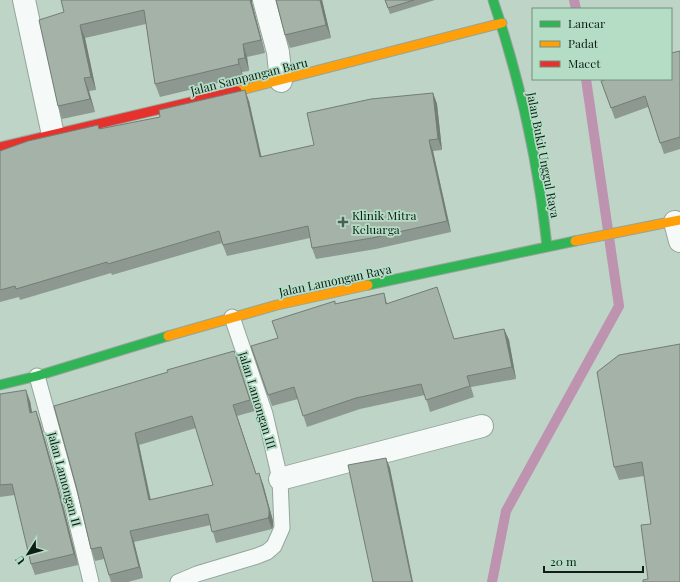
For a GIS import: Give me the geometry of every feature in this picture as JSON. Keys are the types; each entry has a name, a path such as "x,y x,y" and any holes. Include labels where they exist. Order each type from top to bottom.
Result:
{"street":[{"path":"24,0 53,135"},
{"path":"264,0 278,52 281,81"},
{"name":"Jalan Bukit Unggul Raya","path":"494,0 514,65 533,148 544,216 547,246"},
{"name":"Jalan Sampangan Baru","path":"0,147 281,81 502,23"},
{"name":"Jalan Lamongan Raya","path":"0,385 38,376 232,317 277,305 563,242 675,227"},
{"path":"280,479 482,426"}],"lane":[{"name":"Jalan Lamongan III","path":"178,582 267,552 274,546 282,528 280,479 265,414 232,317"},
{"name":"Jalan Lamongan II","path":"38,376 71,499 91,582"}],"building":[{"path":"61,0 250,0 261,40 243,44 245,58 238,59 239,64 155,84 144,10 80,25 91,77 84,78 90,99 58,106 39,20 64,12"},
{"path":"276,0 320,0 326,25 285,35"},
{"path":"385,0 414,0 388,8"},
{"path":"680,51 680,137 660,143 645,96 611,108 601,81 672,80 672,53"},
{"path":"245,90 260,157 314,145 307,113 371,99 433,93 438,139 429,140 447,221 372,238 312,248 308,226 223,245 219,231 108,264 107,262 16,289 15,286 0,290 0,151 28,141 98,125 99,129 160,117 159,110"},
{"path":"437,287 454,339 504,329 512,367 467,376 470,386 426,400 421,384 356,398 303,416 294,387 268,395 251,346 278,338 272,321 335,301 335,304 384,293 386,304"},
{"path":"680,344 680,582 643,582 643,580 648,579 641,525 651,524 642,462 614,467 597,372 619,355"},
{"path":"234,351 250,400 233,405 256,474 259,473 269,509 269,515 268,518 212,532 208,514 130,531 139,567 109,575 101,547 91,549 76,486 54,406 168,372 167,370","holes":["192,416 213,485 149,500 135,433"]},
{"path":"26,390 30,413 36,411 74,554 31,564 12,484 0,485 0,394"},
{"path":"386,458 412,582 373,582 348,465"}],"waterway":[{"path":"574,0 576,8"},
{"path":"492,582 506,511 619,306 586,80"}],"traffic: fast":[{"path":"493,0 512,60 527,121 539,183 547,246"},
{"path":"368,285 575,241"},
{"path":"0,385 37,376 168,336"}],"traffic: slow":[{"path":"237,91 502,23"},
{"path":"575,241 680,220"},
{"path":"168,336 277,305 368,285"}],"traffic: jam":[{"path":"0,147 237,91"}],"place":[{"name":"Klinik Mitra Keluarga","path":"343,222"}]}
